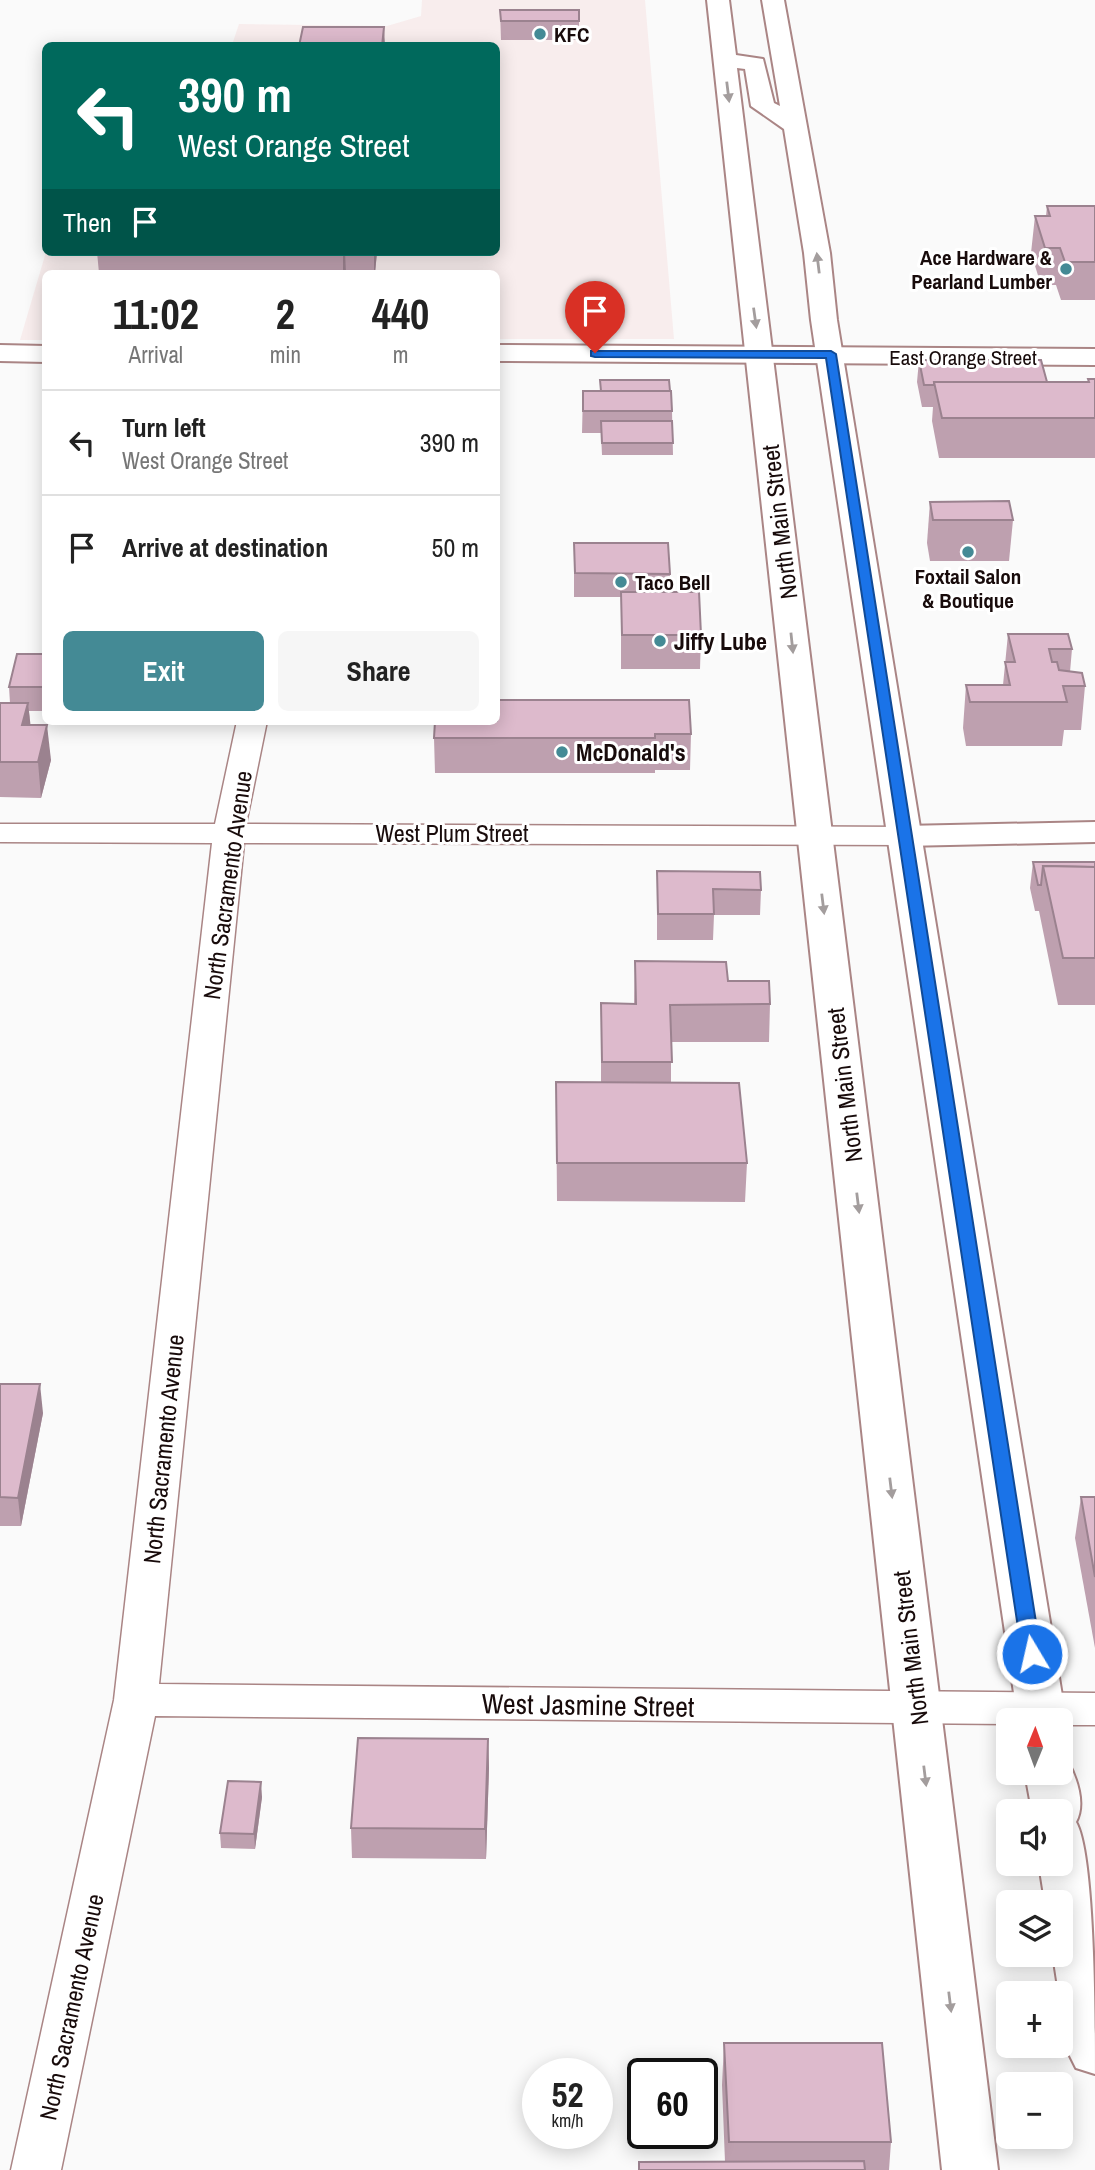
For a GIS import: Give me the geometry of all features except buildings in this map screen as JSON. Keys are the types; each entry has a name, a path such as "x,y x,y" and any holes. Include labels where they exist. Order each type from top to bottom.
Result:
{"main road":[{"path":"773,0 817,253 904,836 1040,1708"},
{"path":"718,2 744,12"},
{"name":"North Main Street","path":"718,2 970,2170"},
{"path":"750,42 783,59"},
{"path":"725,60 755,64 763,106 794,125"},
{"path":"0,353 42,354"},
{"name":"East Orange Street","path":"500,353 1095,358"},
{"path":"904,836 1095,832"},
{"path":"1066,1876 1095,2052"}],"street":[{"name":"North Sacramento Avenue","path":"36,2170 136,1700 229,832 251,725"},
{"name":"West Plum Street","path":"0,833 904,836"},
{"name":"West Jasmine Street","path":"136,1700 917,1708 996,1712"},
{"name":"West Jasmine Street","path":"1073,1711 1095,1709"}],"shaded area":[{"path":"422,0 645,0 674,339 500,339 500,270 42,270 42,340 20,340 45,256 500,256 500,42 233,42 239,24 387,26 421,16"}],"place":[{"name":"KFC","path":"540,34"},
{"name":"Ace Hardware & Pearland Lumber","path":"1066,269"},
{"name":"Foxtail Salon & Boutique","path":"968,552"},
{"name":"Taco Bell","path":"621,582"},
{"name":"Jiffy Lube","path":"660,641"},
{"name":"McDonald's","path":"562,752"}],"route":[{"path":"595,353 831,354 882,698 1032,1654"}]}
